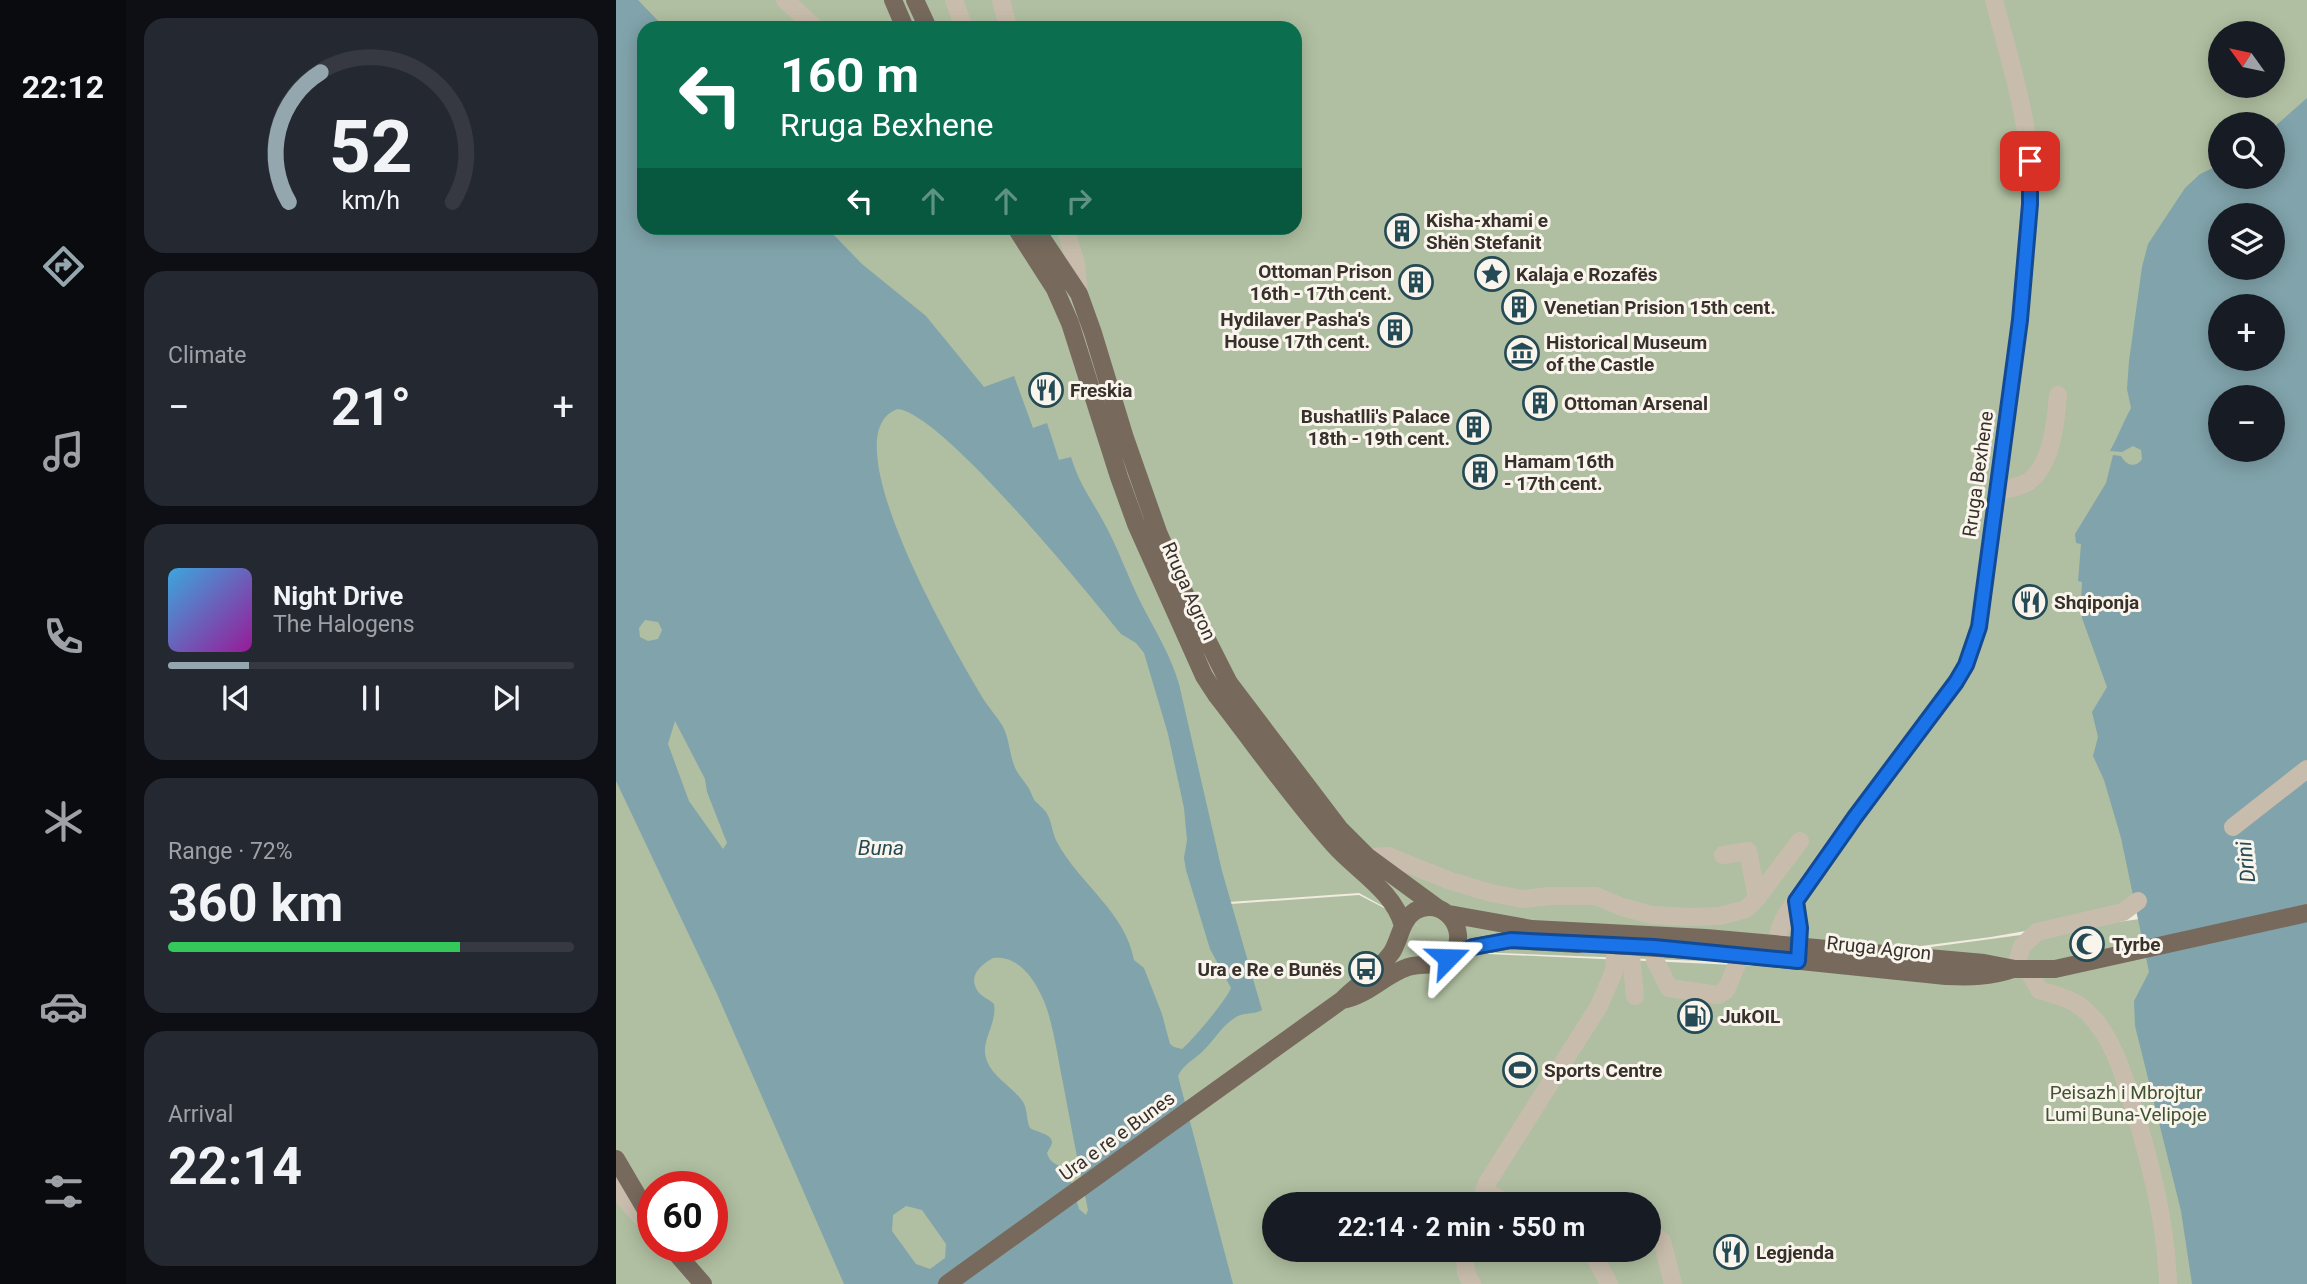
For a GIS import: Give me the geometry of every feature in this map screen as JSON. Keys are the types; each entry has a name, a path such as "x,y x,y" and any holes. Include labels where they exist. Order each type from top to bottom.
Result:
{"main road":[{"path":"892,0 902,21"},
{"path":"915,0 925,21"},
{"name":"Rruga Agron","path":"1020,235 1055,289 1070,323 1136,524 1204,676 1315,823 1392,902 1401,918 1402,929"},
{"name":"Rruga Agron","path":"1040,235 1079,294 1158,532 1219,665 1234,690 1339,828 1368,857 1444,911 1532,929 1696,937 1775,951 1984,963 2021,970 2070,967 2307,913"},
{"path":"1427,907 1444,911 1456,923 1459,939 1448,958 1436,964 1422,964 1389,975 1353,999 1342,1000 1380,967 1415,911 1427,907"},
{"path":"1402,929 1402,945 1405,951 1422,964"},
{"name":"Rruga Agron","path":"1448,958 1473,947 1511,940 1654,947 1741,955 1775,951"},
{"name":"Ura e re e Bunes","path":"947,1284 1342,1000"},
{"path":"616,1159 637,1196"},
{"path":"677,1262 688,1284"},
{"path":"683,1262 703,1284"}],"street":[{"path":"785,0 808,21"},
{"path":"954,0 962,21"},
{"path":"1001,0 1006,21"},
{"name":"Rruga Bexhene","path":"1775,951 1782,922 1796,901 1866,802 1945,699 1966,665 1979,627 2020,320 2031,182 2026,129 1994,0"},
{"path":"1067,235 1076,263 1079,294"},
{"path":"1997,492 2028,482 2047,457 2056,419 2058,395"},
{"path":"2233,827 2307,769"},
{"path":"1368,857 1388,856 1448,880 1523,899 1597,896 1651,915 1720,916 1746,909 1800,841"},
{"path":"1723,855 1748,851 1757,898"},
{"path":"1796,901 1799,916 1798,953"},
{"path":"2138,901 2123,912 2037,932 2022,946 2021,970 2039,990 2066,998 2085,1010 2100,1028 2115,1054 2152,1168 2164,1231 2168,1284"},
{"path":"1623,946 1635,996"},
{"path":"1483,1192 1599,1006 1623,946"},
{"path":"1654,947 1657,966 1669,988 1718,995 1727,987 1733,968 1741,955"},
{"path":"616,1189 637,1212"},
{"path":"1661,1240 1673,1284"},
{"path":"1465,1262 1466,1272 1472,1284"},
{"path":"1597,1262 1609,1284"}],"green space":[{"name":"Peisazh i Mbrojtur Lumi Buna-Velipoje","path":"616,0 2307,0 2307,198 2285,250 2285,203 2208,203 2208,280 2272,280 2266,294 2208,294 2208,371 2221,371 2221,385 2208,385 2208,462 2212,462 2147,910 1991,937 1781,964 1472,952 1447,942 1467,953 1781,967 2155,917 2219,462 2285,462 2285,385 2273,385 2273,371 2285,371 2285,294 2277,294 2283,280 2285,280 2307,214 2307,1284 616,1284","holes":["1359,893 1419,926 1359,895 1229,902"]}],"water":[{"name":"Buna","path":"616,0 638,0 658,21 637,21 637,235 834,235 862,264 926,316 984,387 1014,376 1033,428 1047,423 1059,460 1071,457 1168,654 1179,684 1222,871 1262,1010 1239,1015 1231,1020 1178,1076 1233,1284 844,1284 717,994 616,781","holes":["898,409 919,419 980,471 1121,634 1136,643 1144,653 1168,734 1184,808 1186,870 1210,949 1231,988 1209,1019 1182,1049 1170,1044 1162,1014 1144,968 1134,960 1121,927 1066,857 1057,842 1048,816 1035,801 1015,768 1002,725 952,644 906,550 887,502 878,460 880,427","645,620 658,622 662,630 658,639 648,641 640,637 639,628","675,721 705,779 707,792 727,843 723,849 689,801 668,744","993,958 1010,960 1030,976 1050,1018 1088,1210 1086,1215 1079,1209 1068,1171 1053,1163 1047,1153 1052,1140 1030,1128 1023,1102 995,1074 987,1061 985,1047 994,1017 994,1004 978,992 974,980 978,971","906,1206 922,1210 946,1244 945,1258 930,1269 916,1264 892,1231 893,1215"]},
{"name":"Drini","path":"2307,98 2307,1284 2192,1284 2181,1211 2135,1026 2134,1001 2149,972 2121,838 2104,780 2093,756 2098,737 2092,712 2107,687 2082,618 2082,582 2078,581 2081,544 2076,543 2075,534 2106,483 2113,455 2121,456 2131,465 2142,459 2141,450 2133,446 2122,452 2110,451 2131,408 2127,389 2129,361 2142,267 2148,244 2185,188 2208,170 2208,189 2285,189 2285,117"}],"place":[{"name":"Kisha-xhami e Shën Stefanit","path":"1402,231"},
{"name":"Kalaja e Rozafës","path":"1492,274"},
{"name":"Ottoman Prison 16th - 17th cent.","path":"1416,282"},
{"name":"Venetian Prision 15th cent.","path":"1519,307"},
{"name":"Hydilaver Pasha's House 17th cent.","path":"1395,330"},
{"name":"Historical Museum of the Castle","path":"1522,353"},
{"name":"Freskia","path":"1046,390"},
{"name":"Ottoman Arsenal","path":"1540,403"},
{"name":"Bushatlli's Palace 18th - 19th cent.","path":"1474,427"},
{"name":"Hamam 16th - 17th cent.","path":"1480,472"},
{"name":"Shqiponja","path":"2030,602"},
{"name":"Tyrbe","path":"2087,944"},
{"name":"Ura e Re e Bunës","path":"1366,969"},
{"name":"JukOIL","path":"1695,1016"},
{"name":"Sports Centre","path":"1520,1070"},
{"name":"Legjenda","path":"1731,1252"}],"route":[{"path":"1448,958 1473,947 1511,940 1654,947 1798,961 1800,928 1796,901 1956,682 1966,665 1979,627 2020,320 2030,204 2030,161"}]}
